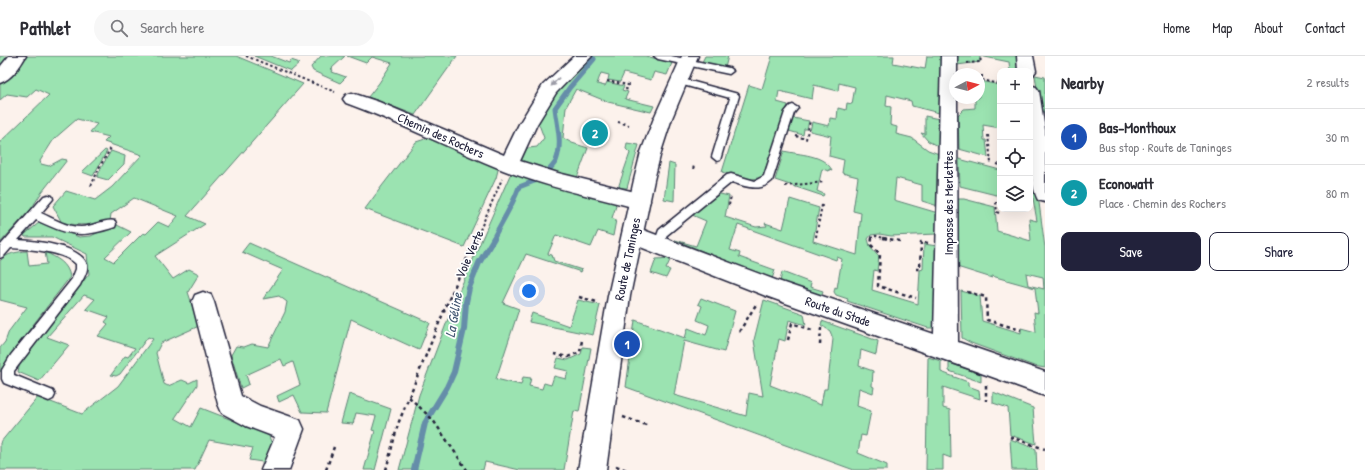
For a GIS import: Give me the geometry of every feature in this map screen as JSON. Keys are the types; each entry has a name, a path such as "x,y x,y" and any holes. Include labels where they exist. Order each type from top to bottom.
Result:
{"street":[{"path":"0,78 18,56"},
{"path":"509,164 528,124 549,89 584,56"},
{"path":"1025,56 1027,68"},
{"name":"Impasse des Merlettes","path":"946,350 956,60"},
{"name":"Route de Taninges","path":"592,470 612,332 651,152 686,66"},
{"name":"Chemin des Rochers","path":"352,99 392,113 509,164 538,175 640,201"},
{"path":"1032,104 1045,194"},
{"name":"Route du Stade","path":"633,235 774,289 1045,384"},
{"path":"203,302 231,404 255,417 291,428 275,470"}],"lane":[{"path":"658,56 686,66 735,96 718,158"},
{"path":"686,66 729,71"},
{"path":"659,244 663,233 731,178 756,185 764,183 768,178 790,112 793,108"},
{"path":"0,253 48,199"},
{"path":"35,215 77,231 94,230 110,224"},
{"path":"9,244 40,245 53,248 77,258 82,269 76,282 14,359 8,370 8,379 49,395"}],"path":[{"path":"246,56 352,99"},
{"path":"956,60 981,62 980,57"},
{"path":"607,81 628,85 626,89 629,90"},
{"path":"985,81 997,83"},
{"path":"784,133 806,139 810,121"},
{"path":"618,122 629,125"},
{"path":"988,135 990,163"},
{"path":"91,186 100,166 111,148"},
{"name":"Voie Verte","path":"386,470 398,424 446,306 509,164"},
{"path":"785,186 824,182"},
{"path":"996,202 997,212 999,213"},
{"path":"816,238 822,206"},
{"path":"900,241 876,236 872,237 871,245 880,254 878,286 916,298"},
{"path":"948,286 992,299"},
{"path":"579,297 600,303"},
{"path":"986,298 987,320 1021,330"},
{"path":"739,332 756,308 757,302"},
{"path":"788,340 792,323 812,330"},
{"path":"817,325 822,328 820,345"},
{"path":"554,354 568,357 580,352 582,340"},
{"path":"409,397 433,420 467,470"},
{"path":"615,415 649,426"},
{"path":"1010,437 1045,449"},
{"path":"326,470 334,447"}],"green space":[{"path":"0,56 236,56 303,84 187,216 205,224 155,256 173,279 189,269 199,274 188,292 199,326 161,343 156,353 164,384 168,386 182,380 189,383 197,379 197,385 175,418 191,427 201,408 268,434 274,449 269,463 249,460 253,448 209,440 195,470 0,470 0,443 38,397 82,414 118,386 153,339 148,337 120,374 116,376 111,375 125,356 128,357 135,348 98,336 108,324 105,322 109,317 86,309 95,299 84,295 47,337 69,345 39,381 18,372 20,362 89,274 87,254 52,237 25,237 24,235 40,222 79,237 91,236 115,224 131,232 105,257 114,262 143,233 146,234 158,222 169,227 178,216 134,198 111,214 110,221 86,225 62,223 53,206 66,191 95,200 112,187 142,155 104,142 109,137 90,132 97,124 77,119 54,139 40,161 41,164 49,166 62,159 67,160 42,192 31,209 0,243 0,142 49,95 36,89 27,97 7,94 0,100"},
{"path":"254,56 271,56 289,63 291,60 300,63 291,71"},
{"path":"321,56 345,56 331,69 333,70 332,72 346,77 340,83 313,71 311,67"},
{"path":"347,56 457,56 415,115 368,97 392,63 372,57 366,63"},
{"path":"591,56 646,56 672,63 667,75 654,72 651,80 624,73 620,82 608,80 609,75 601,73 597,84 605,86 607,82 624,86 622,90 628,92 625,99 654,106 651,112 608,102 576,89 566,107 563,138 572,143 588,148 577,178 595,182 593,186 519,162 521,149 537,147 544,138 540,127 535,120 548,97"},
{"path":"705,56 728,56 725,68 702,62"},
{"path":"772,56 894,56 893,63 925,69 927,56 941,56 939,113 912,106 911,101 887,95 886,106 891,107 890,125 897,127 896,134 912,138 928,150 939,154 938,206 922,201 922,185 896,178 894,200 938,213 937,234 891,236 879,234 871,235 868,239 870,246 879,256 877,271 874,270 872,290 918,304 920,270 923,269 924,244 937,246 936,323 934,328 928,328 847,301 848,299 836,295 834,292 835,287 837,288 842,259 837,257 836,260 738,225 730,250 740,253 739,257 775,270 772,279 675,240 696,246 706,221 692,215 697,209 720,194 729,196 725,217 756,227 767,226 765,223 783,229 790,199 819,208 813,241 857,255 861,213 853,211 858,177 842,173 844,160 829,156 831,136 810,131 812,122 829,126 830,118 837,119 838,108 846,110 847,103 852,104 855,87 839,83 838,91 814,85 812,99 779,91 777,102 788,105 763,176 748,179 722,172 749,85 762,89"},
{"path":"957,56 980,56 980,62 957,65"},
{"path":"980,56 1020,56 1022,68 1010,68 1009,62"},
{"path":"1035,75 1045,77 1045,113 1040,110"},
{"path":"985,82 997,84 997,127 983,125 984,140 986,140 988,157 959,149 958,115 964,109 975,108 975,104 985,104"},
{"path":"925,116 939,119 939,147 928,141 921,133 925,134"},
{"path":"793,118 809,121 807,129 804,129 803,135 789,131"},
{"path":"431,137 499,166 496,178 464,247 365,209 416,142"},
{"path":"627,143 639,145 627,188 620,188 619,185 630,153 626,149"},
{"path":"105,150 107,151 93,176 82,172"},
{"path":"111,151 125,156 124,164 108,180 97,177 102,166"},
{"path":"784,151 811,156 828,165 832,170 829,169 829,171 822,169 817,191 824,194 823,196 775,180"},
{"path":"1033,158 1045,248 1045,368 1034,366 971,343 962,338 961,291 980,296 982,321 1021,333 1021,328 1036,332 1034,312 1038,313 1035,288 992,276 992,278 957,267 958,199 964,199 995,207 997,231 1031,241 1029,219 1037,221 1033,198","holes":["1026,273 1043,277 1044,289 1028,285"]},
{"path":"959,159 997,169 997,195 960,186"},
{"path":"669,163 675,165 674,201 664,199"},
{"path":"513,172 572,189 571,192 578,194 579,192 611,201 615,203 616,206 612,218 616,220 613,236 598,231 591,247 556,235 548,254 552,255 554,261 582,270 581,272 526,254 503,303 519,309 496,379 521,385 523,377 531,378 529,386 542,389 544,383 551,385 554,376 566,379 568,371 555,368 558,358 568,360 581,354 583,347 591,348 579,412 574,411 564,470 520,470 485,462 483,470 399,470 419,395 456,298 510,175"},
{"path":"249,243 430,323 419,350 351,319 326,413 302,412 294,395 279,402 277,396 300,385 293,362 284,366 281,359 246,375 249,384 241,388 231,355 236,346 244,347 252,344 268,347 285,312 287,302 279,296 263,299 283,270 242,252"},
{"path":"27,251 29,266 47,264 45,252 58,259 67,268 70,277 19,343 0,372 0,348 5,342 9,331 27,307 0,300 0,261 16,252"},
{"path":"671,258 666,269 670,270 666,278 651,273 656,259"},
{"path":"782,272 811,283 810,287 823,291 821,296 780,282"},
{"path":"701,298 735,311 724,352 684,341 674,395 746,416 749,393 763,396 754,340 764,300 804,314 806,325 789,320 785,341 779,339 770,385 821,405 824,389 827,389 833,339 830,331 821,325 822,321 878,341 876,355 861,350 859,366 873,371 872,386 874,387 873,393 859,388 857,406 871,411 866,436 861,435 858,453 887,465 887,470 854,470 626,387 635,320 685,338 688,328 706,335 709,325 697,320 702,306 698,304"},
{"path":"578,300 600,305 593,335 529,322 532,313 569,326"},
{"path":"928,357 941,361 941,372 968,382 968,386 979,390 980,399 943,387 943,408 950,410 951,458 943,455 943,470 926,470"},
{"path":"949,363 981,374 981,382 949,371"},
{"path":"993,392 1033,408 1036,444 1010,435 1008,408 993,403"},
{"path":"349,394 391,409 375,470 364,470 375,431 372,430 376,416 356,413 353,424 341,423"},
{"path":"1010,439 1036,449 1037,470 1012,470"}],"waterway":[{"name":"La Géline","path":"546,173 556,161 559,148 559,134 555,108 570,87 594,59"},
{"name":"La Géline","path":"493,239 511,207 519,187 537,180"},
{"name":"La Géline","path":"414,470 425,423 447,387 454,372 464,329 466,302 469,288 479,263 494,238"}],"place":[{"name":"Econowatt","path":"595,133"},
{"name":"Bas-Monthoux","path":"627,344"}]}
